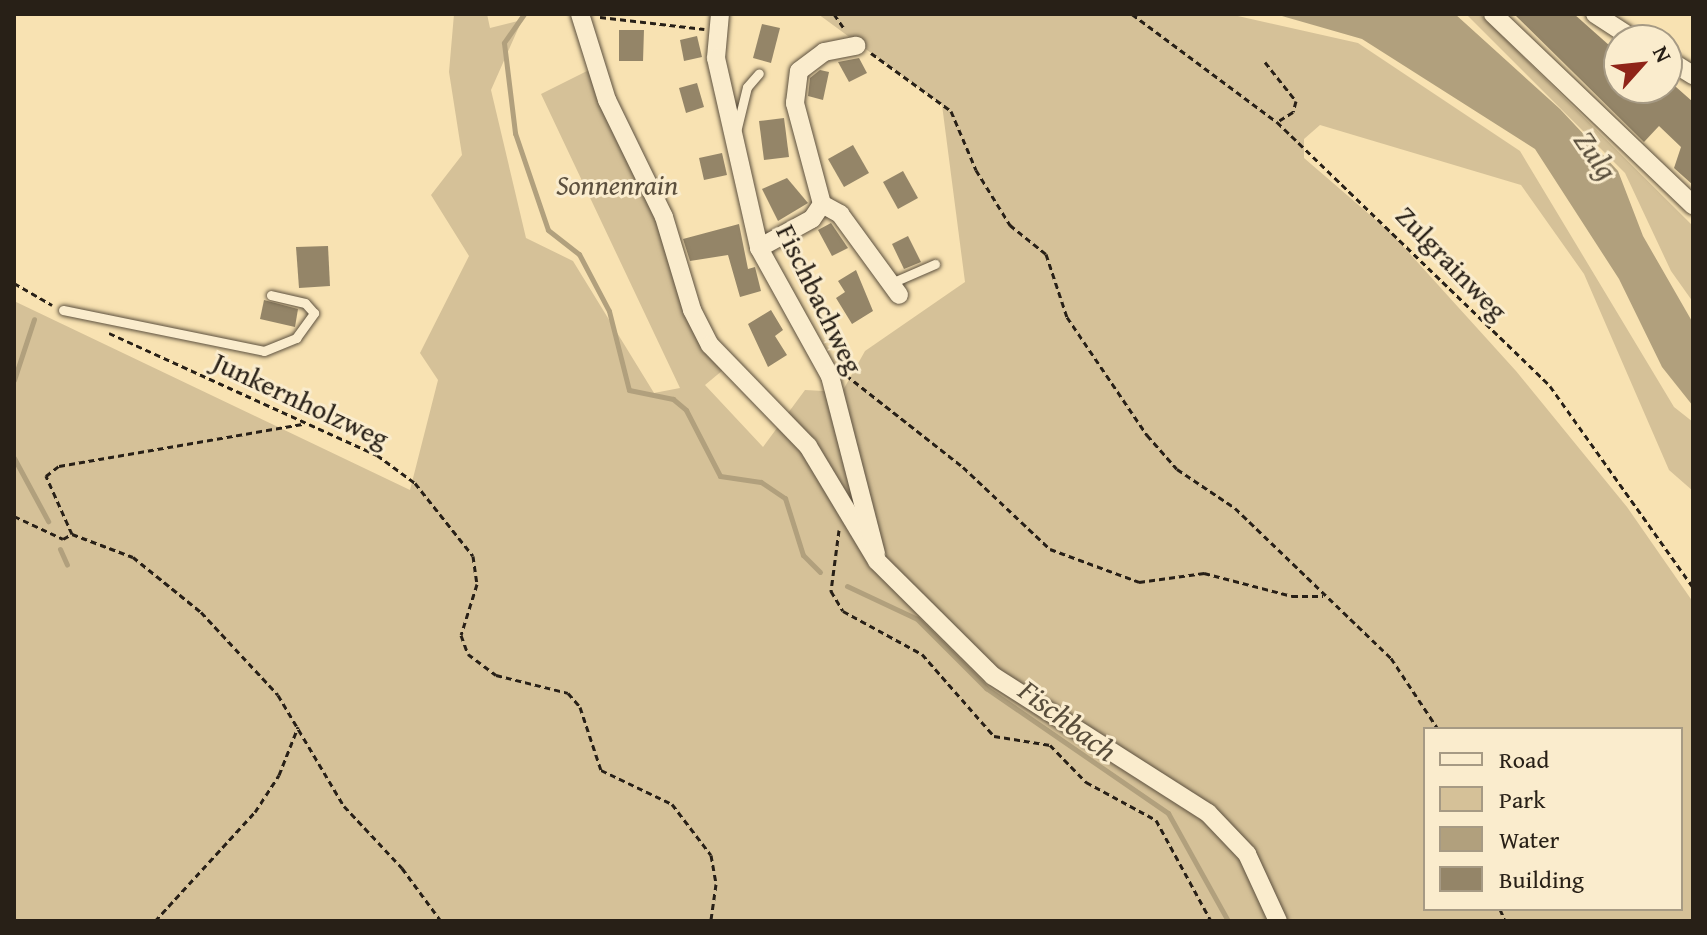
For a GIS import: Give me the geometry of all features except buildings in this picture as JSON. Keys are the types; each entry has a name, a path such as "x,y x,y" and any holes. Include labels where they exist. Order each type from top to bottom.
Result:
{"street":[{"path":"1493,14 1693,205"},
{"path":"585,15 607,100 664,217 697,322 718,354 808,446 877,561 993,676 1208,813 1247,854 1278,921"},
{"name":"Fischbachweg","path":"715,22 716,58 759,248 830,376 877,561"},
{"path":"759,248 812,219 822,204 795,84 808,61 853,41"},
{"path":"822,204 840,214 895,289"}],"lane":[{"path":"733,137 747,87 759,73"},
{"path":"895,289 935,264"},
{"path":"63,310 264,351 296,338 314,313 305,303 271,295"}],"path":[{"path":"834,14 853,41 951,111 976,170 1010,225 1046,254 1067,317 1147,435 1177,469 1235,508 1391,658 1437,727"},
{"name":"Zulgrainweg","path":"1132,14 1277,122 1561,398 1693,587"},
{"path":"585,15 715,22"},
{"path":"1265,62 1296,101 1293,112 1277,122"},
{"path":"14,283 63,310"},
{"name":"Junkernholzweg","path":"97,328 389,462 463,536 477,574 461,627 468,654 496,675 568,693 580,707 601,770 672,804 711,855 711,921"},
{"path":"830,376 856,378 1050,549 1139,582 1204,573 1292,596 1325,596"},
{"path":"302,424 89,457 46,476 72,534 133,557 201,612 278,695 344,806 402,868 441,921"},
{"path":"841,502 831,591 843,611 922,654 994,736 1050,745 1086,782 1141,810 1175,848 1211,921"},
{"path":"14,516 63,539 72,534"},
{"path":"155,921 255,812 279,775 298,727"}],"green space":[{"name":"Sonnenrain","path":"454,14 487,14 490,28 522,20 491,90 526,238 573,261 654,393 680,388 541,94 595,67 692,309 729,365 705,385 763,447 805,390 842,392 865,351 965,282 942,105 818,14 1229,14 1358,43 1520,151 1674,407 1693,422 1693,491 1669,470 1584,274 1521,185 1320,125 1304,139 1304,158 1391,233 1516,371 1627,507 1693,602 1693,921 14,921 14,301 410,490 438,380 420,353 469,256 431,195 462,155 449,72"},
{"path":"1466,14 1480,14 1693,226 1693,302 1671,271 1625,173"}],"water":[{"name":"Zulg","path":"1275,14 1455,14 1560,109 1618,171 1643,236 1693,323 1693,406 1662,367 1619,279 1535,149 1362,39"}],"waterway":[{"name":"Fischbach","path":"524,14 504,43 515,133 548,230 579,254 609,311 629,390 673,399 686,410 720,476 761,482 785,498 803,555 820,572"},
{"path":"14,380 34,319"},
{"path":"14,458 48,521"},
{"path":"60,549 67,565"},
{"name":"Fischbach","path":"847,586 917,619 986,688 1168,813 1228,921"}]}
